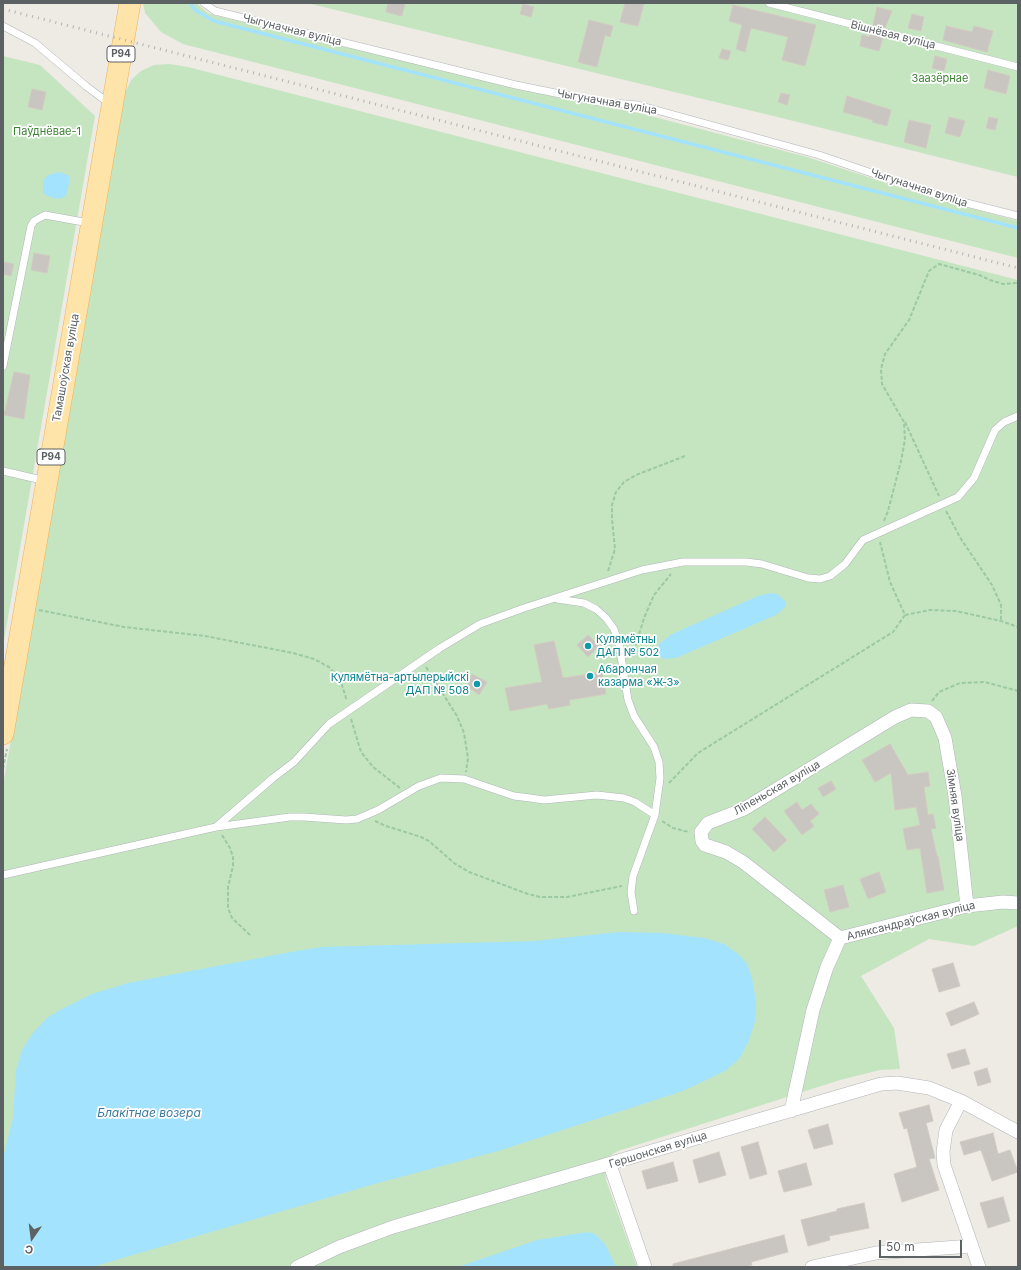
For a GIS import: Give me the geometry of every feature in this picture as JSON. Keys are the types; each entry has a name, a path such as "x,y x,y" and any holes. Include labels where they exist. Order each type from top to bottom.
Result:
{"main road":[{"name":"Тамашоўская вуліца","path":"3,734 130,3"}],"street":[{"name":"Ліпеньская вуліца","path":"701,834 704,827 708,824 744,809 903,713 911,710 928,711"},
{"name":"Зімняя вуліца","path":"928,711 936,717 945,738 956,810 967,906"},
{"path":"701,834 702,841 705,844 726,852 743,862 840,938"},
{"name":"Аляксандраўская вуліца","path":"791,1111 813,1010 840,938 967,906 1003,902 1018,903"},
{"name":"Гершонская вуліца","path":"296,1267 393,1227 610,1165 881,1084 913,1084 929,1088 961,1101 1018,1132"},
{"path":"961,1101 946,1130 943,1152 944,1165 979,1267"},
{"path":"610,1165 645,1267"},
{"path":"820,1266 896,1250 972,1246"}],"lane":[{"name":"Чыгуначная вуліца","path":"204,3 215,11 523,87 600,102 638,105 819,155 939,196 1018,216"},
{"name":"Вішнёвая вуліца","path":"769,3 1018,67"},
{"path":"3,26 35,43 86,86 112,105"},
{"path":"3,366 31,226 34,220 45,215 91,223"},
{"path":"216,827 294,762 329,724 422,660 480,624 502,615 649,568 683,562 746,562 762,564 808,578 820,579 830,576 846,564 863,540 958,497 974,478 995,430 1004,422 1018,416"},
{"path":"3,471 47,482"},
{"path":"552,599 584,603 601,613 614,629 619,644 625,684 634,716 654,747 659,762 658,797 655,815 638,859 632,883 631,892 634,911"},
{"path":"3,875 216,827 290,817 346,820 368,815 419,786 441,778 464,778 514,796 544,800 592,795 624,798 635,802 655,815"}],"path":[{"path":"1001,621 1001,606 992,585 961,539 904,422 882,384 881,370 885,354 909,320 929,271 939,264 979,275 1004,284 1018,283"},
{"path":"904,422 905,440 902,461 888,511 878,533 890,582 905,615"},
{"path":"592,586 607,573 613,562 615,549 612,505 620,487 624,482 636,475 685,456"},
{"path":"622,661 628,658 635,648 644,618 654,595 664,580 683,562"},
{"path":"25,607 124,627 246,643 314,659 329,667 340,679 346,693 355,735 361,752 373,767 407,793"},
{"path":"658,797 666,786 698,754 893,632 905,615 943,609 1001,621 1018,627"},
{"path":"422,660 454,711 464,733 468,758 464,778"},
{"path":"928,711 939,692 960,682 985,682 1018,691"},
{"path":"368,815 386,826 425,839 454,863 469,872 528,894 540,897 567,897 632,883"},
{"path":"655,815 673,828 701,834"},
{"path":"216,827 225,838 233,857 234,866 228,888 228,908 232,918 250,936"}],"green space":[{"path":"143,3 196,3 208,13 217,16 537,93 639,113 807,157 929,197 1018,221 1018,258 183,44 161,32 145,13"},
{"name":"Заазёрнае","path":"307,3 1018,3 1018,177 798,122"},
{"name":"Паўднёвае-1","path":"3,56 40,65 95,116 3,646"},
{"path":"169,64 188,67 1018,280 1018,926 974,946 929,939 861,976 894,1028 900,1069 880,1070 840,1080 618,1151 611,1155 605,1167 606,1180 637,1267 3,1267 3,785 125,93 131,80 141,71 154,65"}],"water":[{"path":"59,172 68,175 70,179 66,196 59,199 47,196 43,193 43,181 48,175"},
{"path":"771,593 777,594 785,601 785,607 776,615 676,658 663,659 659,655 657,650 659,644 672,634 758,596"},
{"name":"Блакітнае возера","path":"619,932 663,933 704,938 724,944 738,954 747,964 752,978 756,1001 755,1021 749,1040 740,1058 725,1071 683,1091 498,1151 378,1183 92,1267 8,1267 3,1263 3,1158 13,1118 16,1070 22,1050 32,1034 47,1018 60,1010 92,994 128,983 321,947 534,941"},
{"path":"588,1232 595,1234 605,1244 616,1267 458,1267 537,1240"}],"building":[{"path":"388,3 405,3 402,16 386,12"},
{"path":"625,3 644,3 638,26 620,22"},
{"path":"523,4 534,7 531,17 520,14"},
{"path":"733,5 816,25 805,66 782,60 788,37 751,28 745,52 736,49 742,25 729,21"},
{"path":"877,7 892,11 885,28 873,25"},
{"path":"912,14 924,17 921,31 908,28"},
{"path":"589,20 613,26 610,37 605,35 597,67 578,62"},
{"path":"946,26 972,32 974,26 993,31 987,52 943,40"},
{"path":"870,34 883,37 879,51 860,46 862,35 870,37"},
{"path":"722,49 731,51 728,60 719,58"},
{"path":"935,56 947,59 944,71 932,68"},
{"path":"988,70 1010,76 1006,94 984,88"},
{"path":"32,89 46,92 42,110 28,107"},
{"path":"781,93 790,95 787,105 778,102"},
{"path":"847,96 891,110 887,126 872,122 873,120 843,112"},
{"path":"949,117 965,121 960,137 945,133"},
{"path":"989,117 998,119 995,130 986,128"},
{"path":"909,120 931,125 926,148 904,142"},
{"path":"34,253 50,256 47,273 31,270"},
{"path":"3,262 14,264 11,276 3,274"},
{"path":"14,372 30,375 24,419 4,415"},
{"name":"Кулямётны ДАП № 502","path":"588,635 599,646 588,657 577,645"},
{"name":"Абарончая казарма «Ж-З»","path":"554,641 563,678 602,672 606,694 569,700 570,705 549,709 547,704 510,711 505,688 542,682 534,645"},
{"name":"Кулямётна-артылерыйскі ДАП № 508","path":"472,674 487,682 479,695 467,686"},
{"path":"890,744 908,775 928,772 930,786 924,787 928,815 933,814 936,828 931,829 938,856 944,890 927,893 920,848 907,850 903,829 920,825 916,807 895,810 891,773 875,782 862,760"},
{"path":"831,781 836,789 823,797 818,788"},
{"path":"797,802 802,810 811,804 819,814 810,821 814,826 802,835 784,811"},
{"path":"765,817 787,840 774,852 752,829"},
{"path":"879,872 886,892 868,899 860,879"},
{"path":"843,885 849,907 830,912 824,890"},
{"path":"953,963 960,986 939,992 932,969"},
{"path":"974,1002 979,1014 951,1026 946,1013"},
{"path":"965,1049 970,1064 952,1069 947,1054"},
{"path":"987,1068 991,1082 978,1086 974,1072"},
{"path":"929,1105 933,1121 926,1123 935,1158 929,1159 939,1190 902,1202 894,1174 917,1167 907,1128 904,1129 899,1113"},
{"path":"828,1124 833,1144 814,1149 808,1130"},
{"path":"993,1133 998,1154 1010,1150 1018,1172 992,1181 981,1150 964,1155 960,1142"},
{"path":"758,1142 767,1174 750,1179 741,1147"},
{"path":"719,1152 726,1175 699,1183 693,1160"},
{"path":"673,1162 678,1181 647,1189 642,1171"},
{"path":"806,1163 812,1185 784,1192 778,1171"},
{"path":"1003,1197 1010,1221 988,1228 980,1203"},
{"path":"864,1203 869,1228 829,1236 830,1240 808,1246 801,1220 837,1211 837,1209"},
{"path":"784,1235 788,1252 751,1262 752,1265 743,1267 673,1267 673,1264"}],"waterway":[{"path":"190,3 195,10 214,21 1018,228"}],"railway":[{"path":"3,9 1018,268"}],"place":[{"name":"Кулямётны ДАП № 502","path":"588,646"},
{"name":"Абарончая казарма «Ж-З»","path":"590,676"},
{"name":"Кулямётна-артылерыйскі ДАП № 508","path":"477,684"}]}
